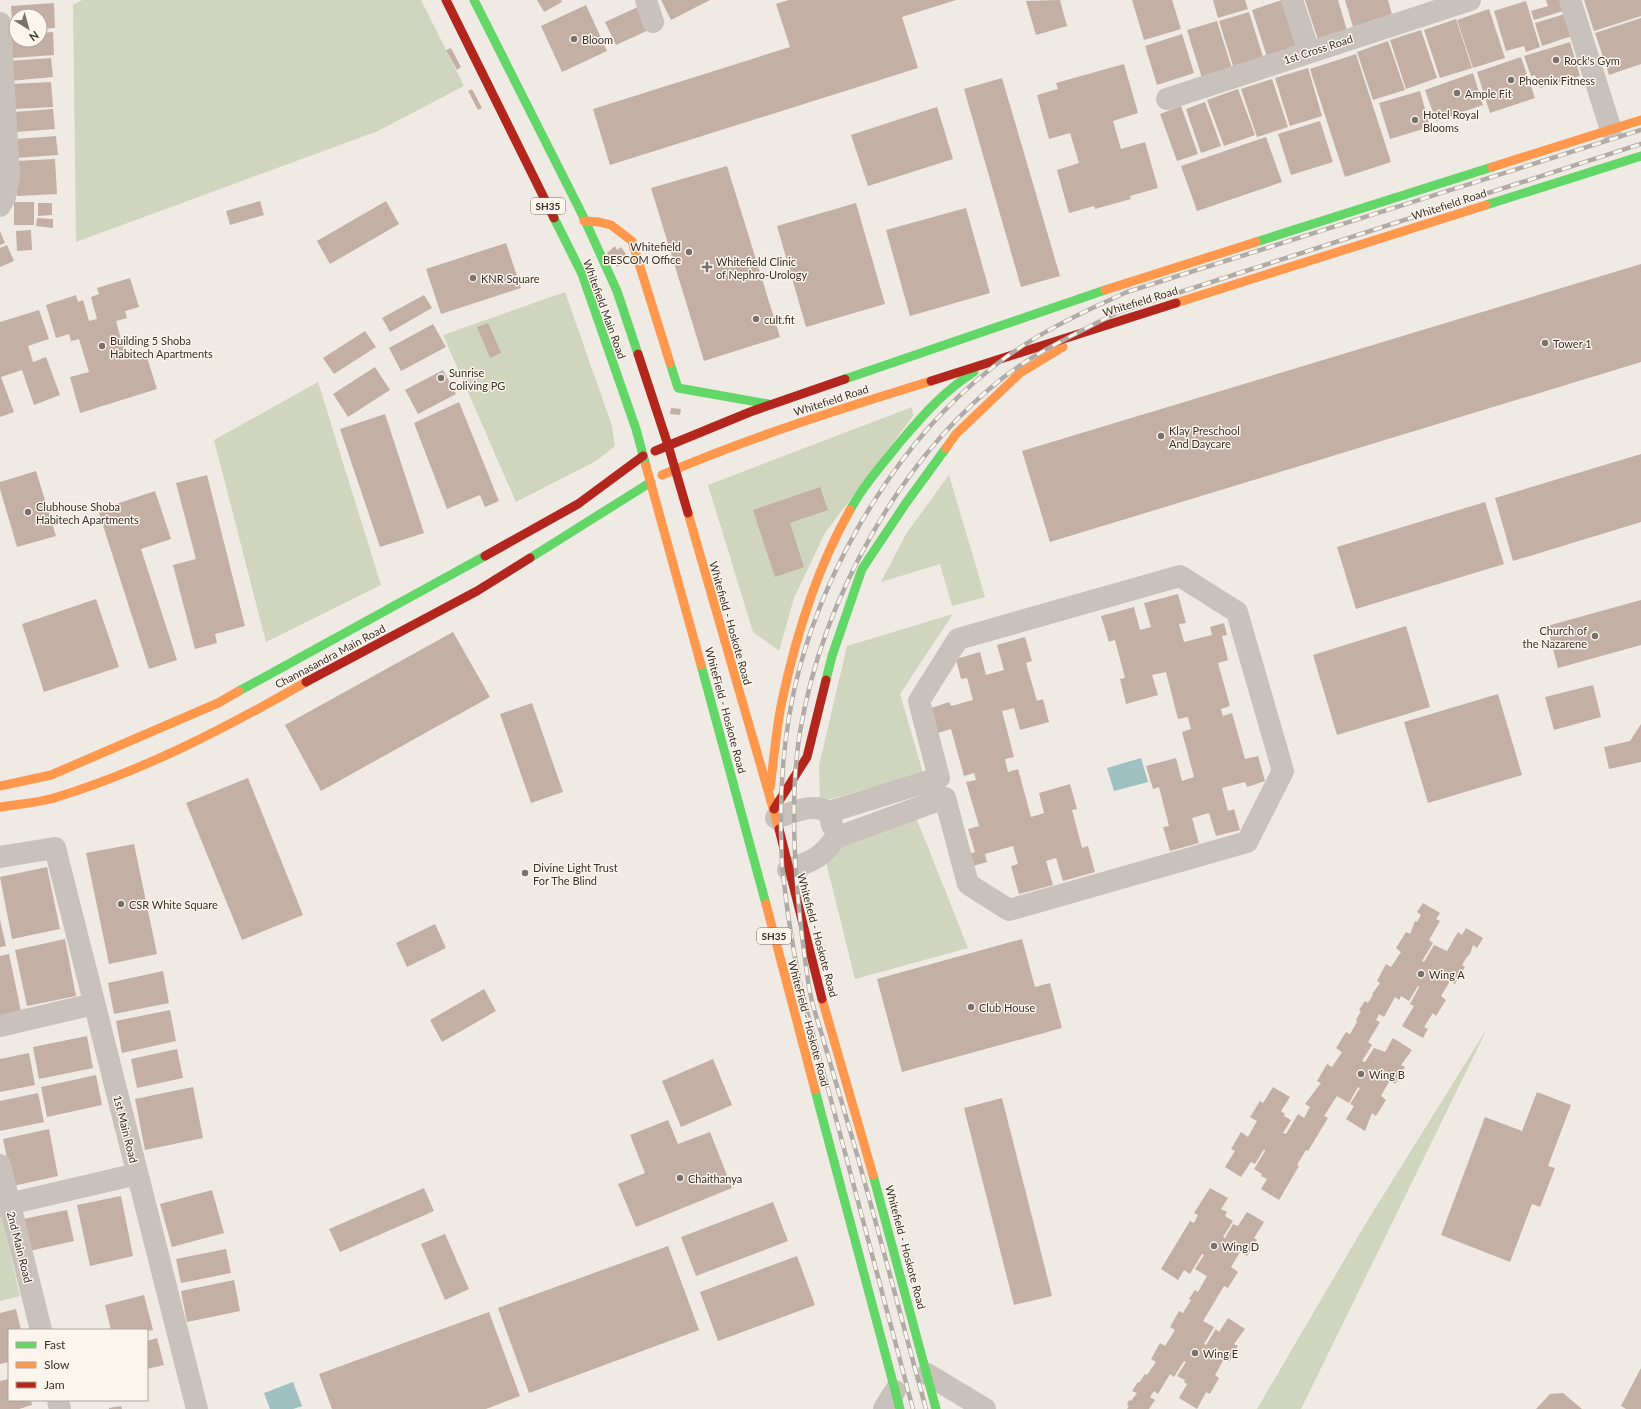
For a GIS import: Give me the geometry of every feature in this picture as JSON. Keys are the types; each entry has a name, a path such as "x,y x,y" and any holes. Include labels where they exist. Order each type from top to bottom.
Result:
{"main road":[{"name":"Whitefield Main Road","path":"446,0 582,274 636,429 651,482"},
{"name":"Whitefield Main Road","path":"474,0 584,221 617,291 668,445 674,469"},
{"name":"Whitefield Road","path":"668,445 689,435 768,404 816,390 1123,284 1291,235 1641,120"},
{"name":"Whitefield Road","path":"651,482 674,469 794,424 990,362 1343,246 1641,156"},
{"path":"584,221 602,221 619,229 632,241 678,388 710,395 768,404"},
{"path":"775,814 807,757 832,656 862,569 906,503 956,434 1020,373 1093,328"},
{"path":"769,795 782,702 791,665 810,600 835,536 856,499 884,461 927,411 955,384 990,362"},
{"name":"Channasandra Main Road","path":"0,808 52,786 224,700 578,504 643,456 668,445"},
{"name":"Whitefield - Hoskote Road","path":"674,469 775,814 814,971 885,1215 936,1409"},
{"name":"Channasandra Main Road","path":"0,786 52,786 122,773 185,746 245,717 308,681 477,591 651,482"},
{"name":"WhiteField - Hoskote Road","path":"651,482 757,868 784,978 835,1162 893,1403"}],"street":[{"path":"646,0 653,22"},
{"path":"1292,0 1309,52"},
{"name":"1st Cross Road","path":"1167,99 1470,0"},
{"path":"1570,0 1611,130"},
{"path":"0,24 9,175 5,197 0,206"},
{"path":"1180,576 1237,612 1283,771 1247,842 1009,910 968,884 939,778 919,701 958,639 1180,576"},
{"path":"829,812 939,778"},
{"path":"788,870 818,858 830,846 835,838 945,798"},
{"path":"775,814 810,807 824,808 829,812 835,838"},
{"name":"1st Main Road","path":"0,857 55,848 197,1409"},
{"path":"0,1026 94,1004"},
{"name":"2nd Main Road","path":"0,1164 5,1205 41,1329"},
{"path":"5,1205 137,1174"},
{"path":"927,1374 986,1409"}],"green space":[{"path":"82,0 421,0 464,86 378,131 76,242 73,5"},
{"path":"565,292 612,426 615,446 596,461 516,502 443,335"},
{"path":"318,382 381,585 266,642 214,440"},
{"path":"912,407 913,416 825,533 794,598 779,651 753,632 708,485"},
{"path":"949,475 985,597 952,606 940,564 881,582 906,534"},
{"path":"953,614 900,694 923,773 820,802 819,766 847,646"},
{"path":"915,815 968,948 855,979 825,858 847,836"},
{"path":"1488,1027 1301,1409 1257,1409 1366,1223"},
{"path":"0,1209 20,1296 0,1301"}],"water":[{"path":"1141,758 1148,782 1114,791 1107,768"},
{"path":"293,1382 302,1406 293,1409 270,1409 264,1393"}],"building":[{"path":"537,0 561,0 562,2 544,12"},
{"path":"661,0 710,0 671,20"},
{"path":"789,0 956,0 902,17 918,68 610,165 593,109 790,47 776,4"},
{"path":"1060,0 1067,26 1036,35 1026,1"},
{"path":"1132,0 1172,0 1181,29 1144,40"},
{"path":"1213,0 1245,0 1248,9 1218,18"},
{"path":"1282,0 1297,48 1267,57 1252,10"},
{"path":"1305,0 1338,0 1348,34 1319,43"},
{"path":"1345,0 1388,0 1392,14 1353,27"},
{"path":"1546,0 1560,0 1563,11 1534,20 1531,11 1548,6"},
{"path":"1584,0 1641,0 1641,16 1594,31"},
{"path":"1526,1 1540,47 1526,52 1524,46 1506,51 1494,11"},
{"path":"54,3 55,28 48,28 48,8 11,8 11,6"},
{"name":"Bloom","path":"586,5 607,51 562,72 541,26"},
{"path":"640,6 651,29 616,45 605,22"},
{"path":"1489,9 1505,58 1473,68 1457,20"},
{"path":"1249,12 1264,60 1234,69 1219,21"},
{"path":"1565,14 1572,36 1542,46 1535,23"},
{"path":"1641,18 1641,64 1609,75 1595,33"},
{"path":"1456,19 1472,68 1440,78 1424,30"},
{"path":"1217,21 1232,69 1202,78 1187,30"},
{"path":"1421,30 1437,78 1406,89 1390,40"},
{"path":"48,32 53,32 54,55 12,58 11,48 48,48"},
{"path":"1182,34 1194,73 1157,85 1145,46"},
{"path":"1388,41 1405,90 1373,100 1357,52"},
{"path":"1570,42 1580,76 1540,88 1535,75 1531,76 1524,56"},
{"path":"451,48 461,67 457,70 446,50"},
{"path":"1356,54 1391,162 1345,177 1310,69"},
{"path":"1521,57 1535,98 1490,113 1477,72"},
{"path":"51,58 53,77 10,81 9,61"},
{"path":"1124,64 1138,113 1113,121 1121,149 1145,142 1158,188 1130,196 1131,199 1095,209 1094,206 1069,213 1057,170 1079,163 1070,133 1049,139 1037,95 1058,89 1056,83"},
{"path":"1308,68 1322,116 1290,126 1275,78"},
{"path":"1473,73 1483,105 1436,121 1425,90"},
{"path":"1002,78 1060,276 1021,287 964,89"},
{"path":"1272,79 1288,127 1257,137 1241,89"},
{"path":"51,82 53,107 14,109 12,84"},
{"path":"472,89 482,108 478,110 468,91"},
{"path":"1238,89 1255,135 1224,146 1207,100"},
{"path":"1420,91 1430,127 1390,139 1379,103"},
{"path":"1205,102 1221,146 1201,153 1186,109"},
{"path":"1181,106 1198,154 1177,161 1160,114"},
{"path":"937,107 953,159 868,186 851,135"},
{"path":"53,109 55,129 15,132 14,112"},
{"path":"1320,121 1333,162 1291,175 1278,134"},
{"path":"56,136 58,155 16,158 15,139"},
{"path":"1266,137 1282,182 1197,211 1181,166"},
{"path":"55,159 57,194 17,196 15,161"},
{"path":"727,166 780,337 704,361 651,188"},
{"path":"260,201 264,215 230,225 226,211"},
{"path":"386,201 399,224 330,264 317,241"},
{"path":"14,202 34,202 34,225 14,225"},
{"path":"38,203 52,203 52,215 38,216"},
{"path":"856,203 885,304 806,327 777,226"},
{"path":"966,208 990,293 910,316 886,230"},
{"path":"37,218 53,219 53,228 36,226"},
{"path":"31,230 32,250 17,251 16,231"},
{"path":"0,231 5,243 0,245"},
{"name":"KNR Square","path":"506,243 521,288 441,314 426,269"},
{"path":"7,245 14,261 0,267 0,248"},
{"path":"615,246 617,250 621,247 626,254 621,258 624,261 617,267 607,253"},
{"path":"1641,264 1641,362 1050,542 1022,451"},
{"name":"Building 5 Shoba Habitech Apartments","path":"130,278 139,307 125,311 127,318 116,321 126,357 145,351 157,389 80,413 70,377 89,372 79,339 71,341 69,334 56,338 46,305 76,295 78,302 83,300 89,321 97,319 91,297 99,294 97,288"},
{"path":"424,295 432,308 390,332 382,318"},
{"path":"39,310 49,339 28,346 33,362 46,357 60,395 34,405 22,370 1,377 14,412 0,417 0,322"},
{"path":"488,323 501,353 490,358 477,327"},
{"path":"433,324 446,347 401,371 389,348"},
{"path":"365,331 376,347 334,374 323,358"},
{"path":"375,367 390,390 348,417 333,394"},
{"path":"443,370 456,394 418,414 405,390"},
{"path":"459,402 499,501 485,507 480,495 447,509 414,423"},
{"path":"671,408 681,409 680,415 670,414"},
{"path":"385,414 424,533 380,547 340,429"},
{"path":"1641,454 1641,522 1513,561 1495,498"},
{"name":"Clubhouse Shoba Habitech Apartments","path":"36,471 56,536 17,547 0,489 0,482"},
{"path":"207,475 245,626 215,634 217,643 195,649 173,565 196,559 176,483"},
{"path":"820,487 828,510 790,523 804,567 775,577 753,510"},
{"path":"155,491 171,539 141,549 177,660 149,669 98,510"},
{"path":"1485,502 1504,564 1356,609 1337,547"},
{"path":"1178,594 1186,623 1179,624 1184,642 1212,635 1210,627 1224,623 1227,635 1222,636 1228,660 1218,663 1230,706 1221,709 1223,716 1232,713 1245,759 1258,756 1265,781 1247,787 1245,782 1222,788 1228,811 1234,809 1240,830 1216,836 1209,813 1192,818 1199,843 1170,851 1163,827 1169,826 1159,787 1153,789 1146,766 1176,758 1182,781 1194,777 1182,732 1191,729 1188,717 1178,719 1166,672 1152,675 1158,695 1126,704 1120,679 1125,678 1115,640 1109,642 1101,616 1134,607 1140,630 1151,627 1144,603"},
{"path":"96,599 119,667 44,692 22,624"},
{"name":"Church of the Nazarene","path":"1641,600 1641,645 1558,668 1547,626"},
{"path":"1406,626 1430,707 1337,735 1313,655"},
{"path":"453,632 490,697 321,791 285,725"},
{"path":"1025,637 1032,661 1026,663 1037,701 1043,699 1049,722 1020,730 1014,708 1002,711 1014,757 1005,759 1008,772 1018,769 1031,817 1044,813 1039,793 1070,784 1077,809 1072,810 1082,848 1088,846 1095,872 1063,881 1056,858 1046,861 1053,885 1019,894 1011,866 1018,864 1013,846 985,854 987,862 973,866 969,854 975,852 968,829 979,826 966,782 976,780 974,773 964,776 951,729 938,733 931,708 949,702 951,706 973,700 967,678 961,679 956,659 980,652 986,675 1004,670 997,645"},
{"path":"1593,685 1601,717 1554,730 1545,697"},
{"path":"1498,694 1522,775 1428,803 1404,722"},
{"path":"532,703 563,792 531,803 500,714"},
{"path":"1641,724 1641,762 1609,769 1604,747 1630,741"},
{"path":"248,778 303,915 242,940 186,803"},
{"name":"CSR White Square","path":"134,844 157,954 109,964 86,853"},
{"path":"47,867 60,929 12,939 0,877"},
{"path":"1423,903 1440,913 1436,919 1440,921 1429,940 1433,943 1422,961 1424,962 1434,945 1447,951 1458,932 1462,935 1466,928 1483,938 1477,948 1473,945 1470,954 1462,965 1465,967 1455,984 1450,981 1441,996 1446,1000 1436,1016 1433,1013 1424,1027 1428,1029 1423,1038 1402,1026 1414,1006 1410,1004 1419,987 1418,986 1409,1001 1401,996 1399,1000 1395,997 1384,1017 1379,1014 1376,1020 1380,1022 1368,1042 1372,1045 1362,1061 1365,1062 1374,1048 1385,1052 1393,1038 1412,1050 1401,1065 1405,1067 1395,1084 1390,1080 1381,1096 1386,1100 1376,1116 1372,1113 1365,1131 1346,1119 1354,1106 1350,1104 1360,1088 1358,1087 1349,1103 1337,1096 1324,1116 1328,1118 1308,1151 1306,1150 1297,1165 1299,1166 1279,1200 1261,1189 1267,1179 1261,1176 1262,1174 1254,1169 1265,1151 1264,1149 1255,1164 1251,1162 1241,1177 1225,1167 1235,1151 1231,1149 1241,1132 1248,1137 1257,1121 1250,1117 1260,1101 1263,1103 1273,1087 1290,1097 1281,1111 1285,1114 1284,1116 1291,1120 1283,1133 1286,1134 1298,1114 1304,1118 1310,1107 1305,1104 1321,1083 1317,1081 1327,1064 1332,1067 1342,1052 1336,1048 1346,1032 1350,1034 1357,1022 1356,1020 1361,1011 1359,1010 1365,1001 1368,1003 1373,995 1372,994 1380,983 1377,981 1386,964 1391,967 1401,952 1396,948 1406,932 1410,934 1415,921 1417,922 1421,915 1417,912"},
{"path":"0,920 6,946 0,947"},
{"path":"435,924 446,948 407,967 396,943"},
{"path":"65,939 76,996 27,1006 15,950"},
{"name":"Club House","path":"1022,939 1035,987 1050,983 1062,1028 902,1072 877,979"},
{"path":"9,954 22,1016 0,1020 0,956"},
{"path":"163,971 169,1003 114,1014 108,983"},
{"path":"484,989 496,1011 442,1042 430,1020"},
{"path":"170,1010 176,1041 122,1053 116,1021"},
{"path":"87,1036 93,1068 39,1079 33,1047"},
{"path":"177,1049 183,1078 137,1088 131,1059"},
{"path":"29,1053 35,1085 0,1092 0,1059"},
{"path":"713,1059 732,1105 681,1127 662,1081"},
{"path":"96,1075 102,1105 47,1117 41,1087"},
{"path":"193,1087 203,1138 145,1150 135,1099"},
{"path":"1537,1092 1571,1105 1548,1166 1555,1168 1540,1207 1532,1204 1510,1262 1441,1235 1485,1117 1522,1131"},
{"path":"38,1093 44,1122 0,1131 0,1101"},
{"path":"1002,1098 1052,1296 1014,1305 964,1108"},
{"name":"Chaithanya","path":"668,1120 678,1144 710,1132 732,1188 636,1227 618,1184 645,1173 630,1135"},
{"path":"49,1129 58,1176 13,1186 3,1139"},
{"path":"424,1188 434,1211 340,1252 329,1229"},
{"path":"1210,1188 1228,1198 1221,1209 1227,1212 1225,1216 1233,1221 1223,1237 1225,1238 1233,1224 1238,1226 1247,1212 1264,1222 1254,1238 1257,1240 1247,1256 1240,1252 1231,1267 1238,1272 1228,1288 1224,1286 1203,1321 1214,1327 1204,1344 1206,1345 1216,1329 1219,1332 1228,1318 1245,1329 1234,1344 1238,1346 1229,1362 1224,1359 1215,1375 1219,1378 1210,1394 1206,1392 1197,1409 1179,1398 1187,1384 1184,1382 1185,1380 1177,1376 1186,1362 1184,1361 1174,1377 1170,1374 1158,1394 1154,1391 1150,1397 1155,1400 1149,1409 1127,1409 1129,1406 1127,1405 1129,1400 1131,1401 1137,1393 1132,1391 1145,1374 1147,1375 1156,1362 1151,1359 1160,1343 1165,1346 1175,1330 1170,1327 1179,1311 1183,1313 1191,1300 1189,1299 1195,1290 1198,1292 1207,1276 1195,1269 1204,1255 1202,1254 1190,1274 1184,1270 1178,1280 1161,1269 1190,1221 1194,1223 1198,1215 1194,1213"},
{"path":"212,1190 224,1233 172,1247 160,1204"},
{"path":"121,1196 133,1256 90,1266 77,1205"},
{"path":"773,1202 788,1241 696,1276 681,1237"},
{"path":"67,1210 74,1241 29,1251 23,1219"},
{"path":"445,1234 469,1289 445,1300 421,1244"},
{"path":"668,1246 699,1330 529,1393 498,1308"},
{"path":"226,1249 231,1273 181,1283 176,1259"},
{"path":"797,1256 815,1305 718,1341 700,1292"},
{"path":"234,1280 240,1311 187,1322 181,1291"},
{"path":"144,1295 153,1330 111,1329 105,1305"},
{"path":"16,1309 21,1329 8,1329 8,1362 0,1364 0,1313"},
{"path":"489,1312 520,1396 486,1409 332,1409 319,1374"},
{"path":"157,1338 164,1365 148,1369 148,1341"},
{"path":"1641,1368 1641,1409 1626,1409 1621,1406"},
{"path":"8,1379 8,1401 31,1401 32,1405 19,1409 0,1409 0,1381"},
{"path":"1563,1393 1582,1409 1536,1409 1550,1394"},
{"path":"121,1406 122,1409 109,1409 109,1408"}],"railway":[{"path":"913,1409 805,1005 793,945 782,864 781,793 784,752 794,690 812,628 829,585 849,544 873,503 899,465 928,429 959,396 1008,355 1058,325 1127,292 1641,130"},
{"path":"926,1409 854,1144 812,1001 797,893 794,794 800,732 811,682 826,633 847,584 871,536 899,491 931,449 966,410 1017,367 1060,342 1118,312 1641,144"}],"traffic: fast":[{"path":"474,0 582,214 617,291 638,354"},
{"path":"1486,205 1641,156"},
{"path":"1256,242 1492,167"},
{"path":"554,218 582,274 636,429 646,466"},
{"path":"845,379 1105,290"},
{"path":"670,363 678,388 768,404"},
{"path":"850,510 874,474 918,422 944,395 974,372"},
{"path":"826,680 832,656 862,569 906,503 946,448"},
{"path":"530,558 651,482"},
{"path":"239,691 485,556"},
{"path":"701,665 766,904"},
{"path":"815,1090 900,1409"},
{"path":"873,1175 936,1409"}],"traffic: slow":[{"path":"1492,167 1641,120"},
{"path":"1176,303 1486,205"},
{"path":"584,221 599,222 611,225 632,241 670,363"},
{"path":"1105,290 1256,242"},
{"path":"946,448 956,434 1020,373 1063,347"},
{"path":"662,475 762,436 931,381"},
{"path":"646,466 701,665"},
{"path":"770,788 780,712 794,651 809,602 827,555 850,510"},
{"path":"688,513 779,829"},
{"path":"0,807 48,800 120,775 152,762 215,732 306,682"},
{"path":"0,786 51,775 218,703 239,691"},
{"path":"766,904 815,1090"},
{"path":"822,999 873,1175"}],"traffic: jam":[{"path":"446,0 554,218"},
{"path":"931,381 1176,303"},
{"path":"638,354 668,445 688,513"},
{"path":"655,451 750,412 845,379"},
{"path":"485,556 578,504 643,456"},
{"path":"306,682 477,591 530,558"},
{"path":"774,809 807,757 826,680"},
{"path":"779,829 822,999"}],"place":[{"name":"Bloom","path":"574,39"},
{"name":"Rock's Gym","path":"1556,60"},
{"name":"Phoenix Fitness","path":"1511,80"},
{"name":"Ample Fit","path":"1457,93"},
{"name":"Hotel Royal Blooms","path":"1415,120"},
{"name":"Whitefield BESCOM Office","path":"689,252"},
{"name":"Whitefield Clinic of Nephro-Urology","path":"707,267"},
{"name":"KNR Square","path":"473,278"},
{"name":"cult.fit","path":"756,319"},
{"name":"Tower 1","path":"1545,343"},
{"name":"Building 5 Shoba Habitech Apartments","path":"102,346"},
{"name":"Sunrise Coliving PG","path":"441,378"},
{"name":"Klay Preschool And Daycare","path":"1161,436"},
{"name":"Clubhouse Shoba Habitech Apartments","path":"28,512"},
{"name":"Church of the Nazarene","path":"1595,636"},
{"name":"Divine Light Trust For The Blind","path":"525,873"},
{"name":"CSR White Square","path":"121,904"},
{"name":"Wing A","path":"1421,974"},
{"name":"Club House","path":"971,1007"},
{"name":"Wing B","path":"1361,1074"},
{"name":"Chaithanya","path":"680,1178"},
{"name":"Wing D","path":"1214,1246"},
{"name":"Wing E","path":"1195,1353"}]}
